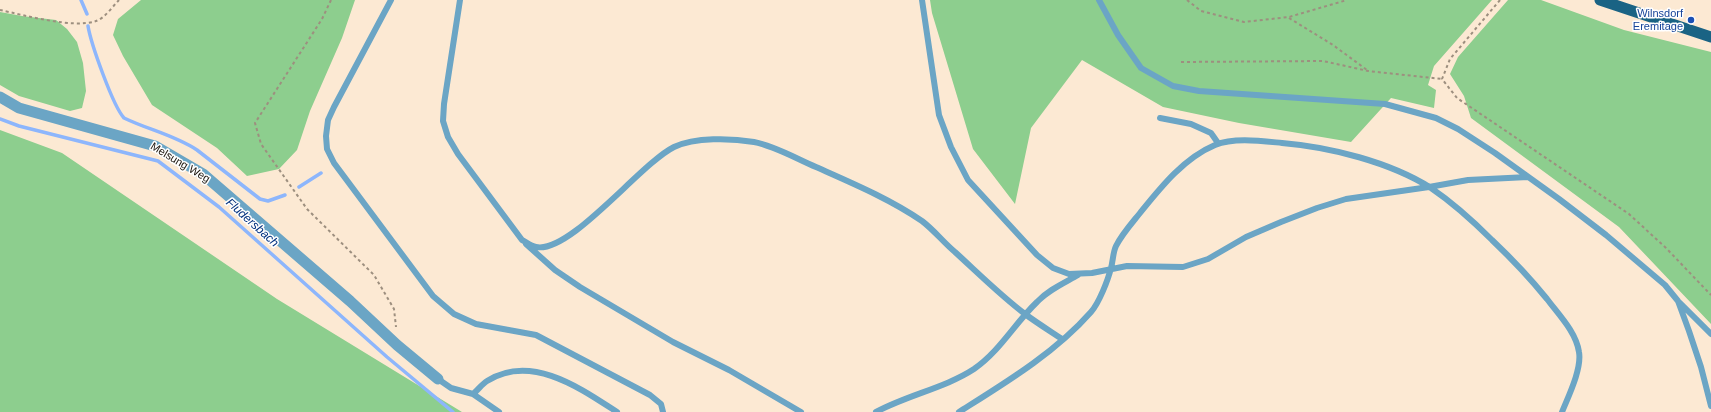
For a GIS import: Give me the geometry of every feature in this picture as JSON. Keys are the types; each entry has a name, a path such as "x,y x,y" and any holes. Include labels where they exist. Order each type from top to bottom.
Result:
{"main road":[{"path":"1600,0 1711,38"}],"street":[{"name":"Melsung Weg","path":"0,97 18,108 155,146 203,174 438,379"}],"lane":[{"path":"391,0 328,120 326,136 327,149 334,163 433,296 454,314 476,324 536,336 650,395 661,404 664,412"},
{"path":"460,0 444,104 443,121 448,137 458,154 522,240 538,257 580,287 649,328 729,370 801,412"},
{"path":"922,0 939,115 951,147 968,180 1003,220 1037,255 1053,268 1069,274 1078,275 1111,268 1143,265 1170,268 1183,267 1208,259 1246,237 1317,208 1346,199 1468,180 1528,176"},
{"path":"1098,0 1118,35 1141,68 1173,86 1199,91 1385,104 1436,118 1458,129 1528,176 1630,255 1665,285 1678,301 1711,334"},
{"path":"1160,118 1191,124 1211,133 1218,143"},
{"path":"522,240 536,247 550,246 570,235 596,214 652,162 675,146 702,140 755,142 775,149 848,181 894,204 924,222 946,245 1025,314 1062,339"},
{"path":"959,412 1006,382 1042,356 1093,310 1111,268 1115,247 1157,192 1179,169 1197,154 1218,143 1248,140 1291,143 1332,150 1369,161 1401,172 1429,187 1463,212 1517,264 1567,325 1576,340 1580,355 1576,375 1562,412"},
{"path":"876,412 961,376 975,368 991,355 1038,300 1078,275"},
{"path":"1678,301 1701,367 1711,406"},
{"path":"474,394 486,382 502,374 532,370 566,381 617,412"},
{"path":"438,379 451,388 474,394 499,412"}],"path":[{"path":"0,10 81,23 96,21 104,16 119,0"},
{"path":"331,0 322,19 255,123 261,144 307,209 374,275 394,309 397,344"},
{"path":"1187,0 1201,11 1244,22 1289,17 1347,0"},
{"path":"1442,79 1450,59 1500,0"},
{"path":"1289,17 1368,70"},
{"path":"1181,62 1323,61 1368,70 1442,79 1457,98 1629,214 1666,248 1711,295"}],"green space":[{"path":"141,0 355,0 342,38 310,111 297,150 279,169 247,176 217,148 152,105 123,56 113,35 118,19"},
{"path":"930,0 1492,0 1434,66 1428,85 1436,90 1434,108 1391,98 1351,142 1239,123 1163,107 1082,60 1031,128 1015,204 973,149 932,13"},
{"path":"1508,0 1541,0 1624,30 1711,52 1711,324 1619,227 1471,118 1464,96 1450,74 1458,57"},
{"path":"0,12 56,20 67,29 77,42 83,63 86,91 82,108 70,111 19,96 0,85"},
{"path":"0,130 62,153 277,299 462,412 0,412"}],"waterway":[{"path":"81,0 87,14"},
{"path":"88,26 103,74 114,101 124,118 170,136 197,150 260,199 268,201 285,195"},
{"name":"Fludersbach","path":"0,119 19,126 158,161 219,207 387,357 453,412"},
{"path":"299,187 321,173"}],"place":[{"name":"Wilnsdorf Eremitage","path":"1691,20"}]}
